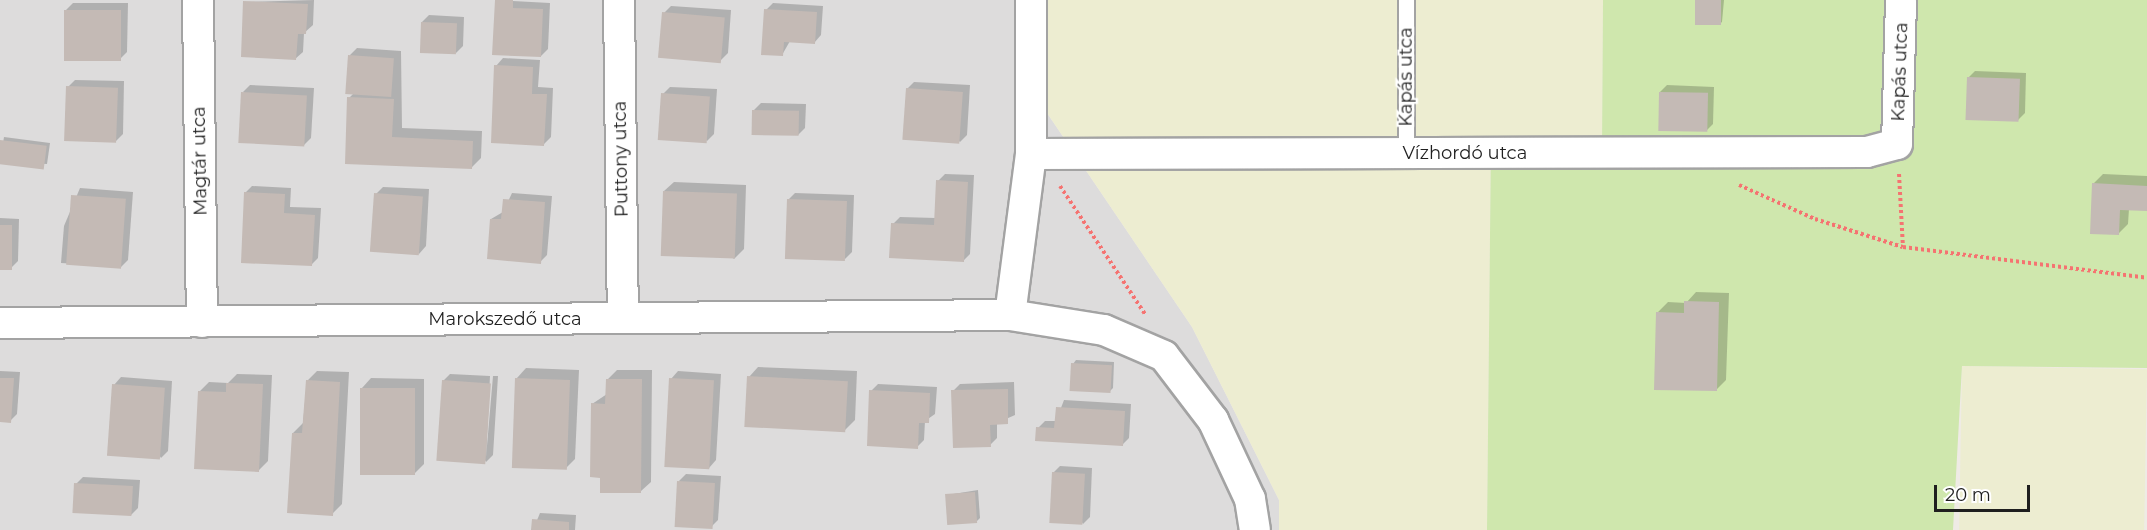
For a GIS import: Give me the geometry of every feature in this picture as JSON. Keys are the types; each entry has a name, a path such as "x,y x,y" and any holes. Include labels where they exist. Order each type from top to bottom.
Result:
{"street":[{"name":"Magtár utca","path":"198,0 202,322"},
{"name":"Puttony utca","path":"619,0 623,318"},
{"path":"1010,315 1031,154 1031,0"},
{"name":"Kapás utca","path":"1897,144 1901,0"},
{"name":"Vízhordó utca","path":"1031,154 1866,152 1897,144"},
{"name":"Marokszedő utca","path":"0,323 1010,315 1104,330 1164,356"},
{"path":"1164,356 1213,420 1250,499 1255,530"}],"lane":[{"name":"Kapás utca","path":"1406,0 1406,153"}],"path":[{"path":"1897,144 1903,247"},
{"path":"1031,154 1078,207 1115,263 1164,356"},
{"path":"1732,181 1815,219 1903,247 2147,278"}],"shaded area":[{"path":"0,0 1047,0 1045,110 1192,327 1279,500 1279,530 0,530"}],"green space":[{"path":"1047,0 1603,0 1602,145 1491,138 1487,530 1279,530 1279,500 1192,327 1045,110"},
{"path":"1603,0 2147,0 2147,368 1962,366 1953,530 1487,530 1491,137 1602,145"},
{"path":"1962,366 2147,369 2144,530 1959,530"}],"building":[{"path":"495,0 513,0 513,8 543,9 541,57 492,55"},
{"path":"1695,0 1721,0 1721,25 1695,25"},
{"path":"243,1 308,4 306,34 298,34 296,60 241,57"},
{"path":"764,9 817,12 815,44 784,42 783,56 761,55"},
{"path":"64,10 121,10 121,61 64,61"},
{"path":"662,12 725,17 721,63 658,58"},
{"path":"421,22 457,23 456,54 420,53"},
{"path":"348,55 394,58 391,97 345,94"},
{"path":"494,65 533,67 532,94 547,94 544,146 491,143"},
{"path":"1967,77 2020,79 2018,122 1965,120"},
{"path":"66,86 118,88 116,143 64,141"},
{"path":"906,88 963,92 959,144 902,140"},
{"path":"241,92 307,95 304,146 238,143"},
{"path":"1659,92 1708,93 1707,132 1658,131"},
{"path":"661,93 710,96 707,143 658,140"},
{"path":"347,97 394,99 392,137 473,141 472,169 345,164"},
{"path":"752,110 799,111 799,136 752,135"},
{"path":"0,140 47,146 44,170 0,164"},
{"path":"936,180 968,182 964,262 889,258 891,223 934,225"},
{"path":"2092,183 2147,186 2147,211 2120,210 2119,235 2090,234"},
{"path":"663,191 737,194 735,259 661,256"},
{"path":"244,192 285,194 284,213 315,215 312,266 241,263"},
{"path":"374,193 423,196 419,255 370,252"},
{"path":"71,195 126,199 121,269 66,265"},
{"path":"503,199 545,202 541,264 487,259 490,219 501,219"},
{"path":"787,199 847,201 845,261 785,259"},
{"path":"0,225 12,225 12,270 0,270"},
{"path":"1684,301 1719,302 1717,391 1654,390 1656,312 1684,313"},
{"path":"1071,363 1112,365 1110,393 1070,391"},
{"path":"747,376 848,381 845,432 744,427"},
{"path":"0,378 14,378 11,423 0,422"},
{"path":"515,378 570,380 567,470 512,468"},
{"path":"669,378 714,380 709,469 664,467"},
{"path":"606,379 642,379 641,493 600,493 600,478 590,477 591,403 605,404"},
{"path":"306,380 340,382 333,516 287,513 292,433 302,433"},
{"path":"442,380 491,383 485,464 436,461"},
{"path":"226,383 263,384 259,472 194,469 198,391 226,392"},
{"path":"112,384 165,388 160,460 107,456"},
{"path":"360,388 415,388 415,475 360,475"},
{"path":"1008,389 1008,424 990,425 991,447 953,448 951,390"},
{"path":"869,390 930,393 929,423 919,423 918,449 867,446"},
{"path":"1056,407 1125,411 1123,446 1035,441 1036,427 1054,428"},
{"path":"1052,472 1085,474 1082,525 1049,523"},
{"path":"677,481 715,483 713,529 675,527"},
{"path":"74,483 133,486 131,516 72,513"},
{"path":"975,492 977,523 947,525 945,494"},
{"path":"532,519 569,522 569,530 531,530"}]}
